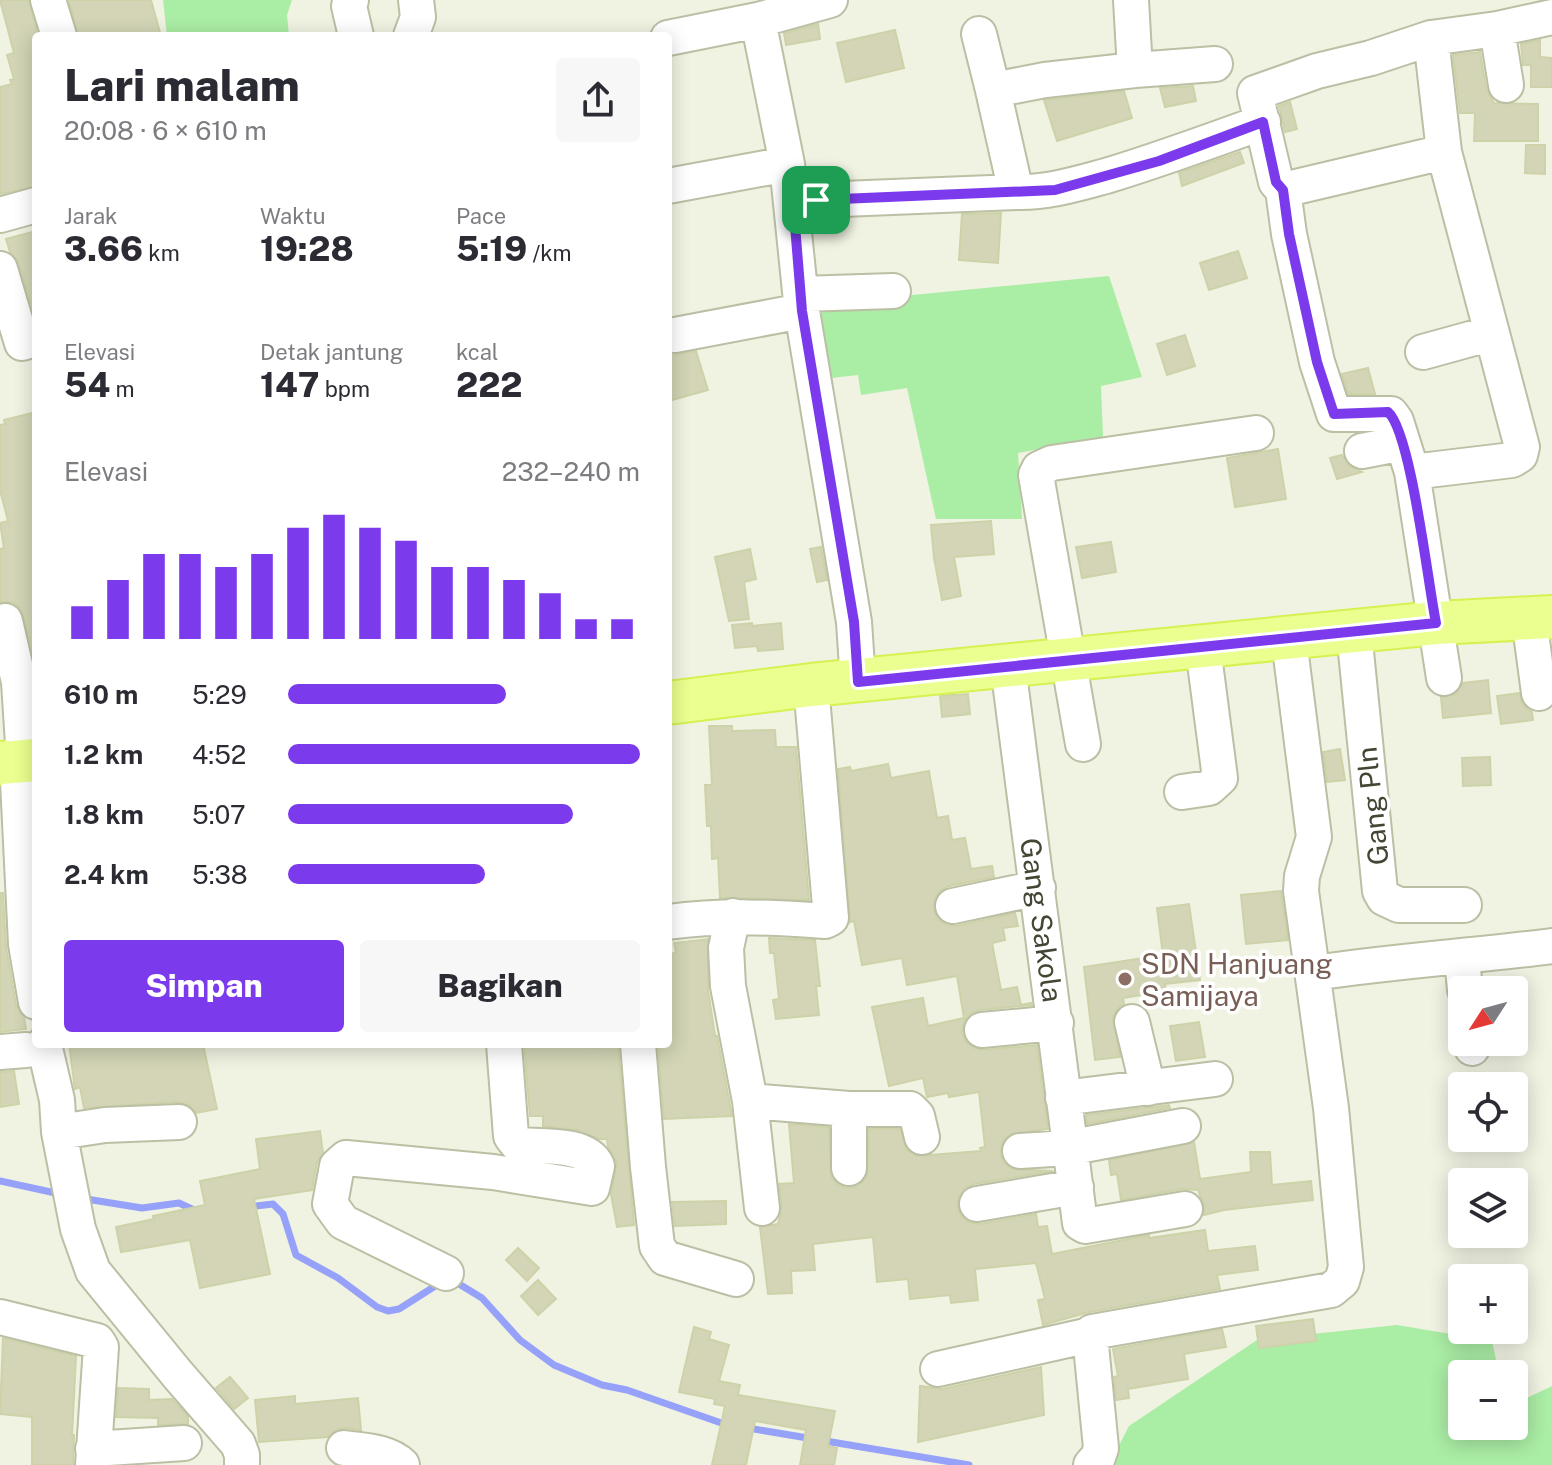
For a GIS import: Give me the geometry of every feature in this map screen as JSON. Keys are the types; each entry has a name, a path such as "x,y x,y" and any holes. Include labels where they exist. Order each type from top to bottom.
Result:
{"main road":[{"path":"672,702 811,685 1289,640 1436,623 1540,618"}],"street":[{"path":"48,0 58,32"},
{"path":"351,0 349,6 355,32"},
{"path":"412,32 418,17 416,0"},
{"path":"672,37 758,20 830,0"},
{"path":"1131,0 1135,70"},
{"path":"1444,678 1407,457 1396,421 1388,412 1334,414 1317,362 1289,234 1283,190 1276,182 1255,93 1317,71 1371,58 1431,38 1497,29 1552,17"},
{"path":"758,20 793,201 802,303 854,622 858,682"},
{"path":"1497,29 1506,85"},
{"path":"979,34 1016,192"},
{"path":"1362,451 1407,457 1512,460 1520,455 1522,447 1444,152 1431,38"},
{"path":"993,90 1045,80 1215,64"},
{"path":"793,201 1055,190 1159,161 1263,122"},
{"path":"1283,190 1444,152"},
{"path":"672,185 787,164"},
{"path":"0,215 32,206"},
{"path":"0,269 22,343 32,340"},
{"path":"675,335 802,303 893,291"},
{"path":"1423,352 1492,333"},
{"path":"1083,744 1036,475 1039,469 1052,463 1256,433"},
{"path":"1539,693 1540,618"},
{"path":"5,621 19,682 19,761 31,944"},
{"name":"Gang Pln","path":"1354,632 1380,891 1384,898 1399,905 1464,905"},
{"path":"938,1369 1090,1335 1095,1331 1331,1290 1342,1281 1346,1267 1331,1108 1301,891 1302,876 1314,837 1289,640"},
{"path":"1182,792 1209,788 1220,778 1203,648"},
{"name":"Gang Sakola","path":"1008,666 1080,1223 1085,1226 1185,1209"},
{"path":"672,922 733,916 825,921 831,918 811,685"},
{"path":"953,906 1038,888"},
{"path":"733,916 726,948 728,986 750,1101 762,1208"},
{"path":"1314,973 1383,963 1464,974 1552,946"},
{"path":"1132,1022 1148,1088"},
{"path":"982,1030 1056,1023"},
{"path":"446,1273 343,1222 330,1204 337,1166 346,1158 493,1172 592,1188 597,1166 591,1157 578,1150 518,1145 514,1142 504,1048"},
{"path":"638,1048 657,1246 665,1258 736,1279"},
{"path":"23,1049 57,1100 59,1132 78,1229 93,1271 238,1444 242,1465"},
{"path":"1063,1098 1215,1079"},
{"path":"750,1101 849,1109 910,1109 917,1116 922,1137"},
{"path":"849,1109 849,1168"},
{"path":"59,1132 105,1125 179,1122"},
{"path":"977,1204 1183,1126"},
{"path":"1020,1151 1072,1170"},
{"path":"0,1317 97,1341 101,1347 93,1457 184,1443"},
{"path":"1090,1335 1101,1448 1091,1465"},
{"path":"344,1448 379,1453 402,1465"}],"green space":[{"path":"163,0 292,0 287,15 289,32 167,32"},
{"path":"1109,276 1142,377 1101,386 1103,437 1018,453 1022,519 936,519 907,388 861,395 858,375 831,378 820,304"},
{"path":"1397,1325 1448,1334 1448,1344 1493,1344 1496,1360 1448,1360 1448,1440 1528,1440 1528,1397 1552,1386 1552,1465 1109,1465 1129,1426 1257,1340"}],"building":[{"path":"0,0 29,0 37,32 32,32 32,187 0,194 0,87 12,84 10,80 14,79 7,55 14,53"},
{"path":"69,0 151,0 160,32 77,32"},
{"path":"818,24 820,39 786,45 784,33"},
{"path":"895,30 904,68 846,82 837,43"},
{"path":"1540,40 1540,57 1552,58 1552,87 1531,87 1531,65 1523,65 1521,44"},
{"path":"1480,52 1486,88 1494,103 1538,104 1538,141 1474,141 1475,113 1460,113 1453,55"},
{"path":"1193,86 1196,101 1165,107 1160,88"},
{"path":"1124,91 1132,118 1057,141 1044,100"},
{"path":"1290,102 1297,129 1285,132 1279,106"},
{"path":"1526,145 1545,145 1545,174 1525,173"},
{"path":"1240,152 1244,163 1182,186 1179,173"},
{"path":"1001,213 998,263 959,260 962,214"},
{"path":"32,232 32,307 19,263 10,252 6,239"},
{"path":"1238,251 1247,278 1209,290 1200,263"},
{"path":"1185,335 1195,366 1167,375 1157,344"},
{"path":"696,351 708,390 672,400 672,355"},
{"path":"1368,368 1375,394 1348,394 1342,374"},
{"path":"32,413 32,650 20,608 12,602 0,602 0,549 4,548 0,523 8,521 0,490 0,425 5,424 4,420"},
{"path":"1278,449 1286,499 1235,507 1227,458"},
{"path":"1342,455 1348,465 1362,472 1337,479 1330,458"},
{"path":"991,521 994,554 954,557 961,596 942,600 931,525"},
{"path":"1111,542 1116,572 1082,578 1076,547"},
{"path":"821,547 827,580 817,582 810,549"},
{"path":"750,549 756,579 744,582 749,619 729,621 715,557"},
{"path":"752,623 752,626 781,623 783,649 758,651 757,646 735,648 732,625"},
{"path":"1488,680 1491,713 1443,718 1441,697 1456,694 1463,683"},
{"path":"1519,693 1523,705 1532,712 1533,720 1501,724 1497,696"},
{"path":"968,694 970,714 942,717 940,696"},
{"path":"709,726 732,726 732,731 775,730 776,747 796,747 809,900 720,898 718,858 712,859 711,826 707,826 705,785 712,785"},
{"path":"1340,749 1345,780 1327,782 1323,752"},
{"path":"1490,757 1491,785 1463,786 1462,758"},
{"path":"888,764 891,778 929,771 937,818 948,816 952,840 965,838 971,869 992,866 994,877 949,886 939,892 934,901 934,911 946,925 956,926 1015,913 1018,926 1003,928 1005,940 992,943 1001,990 1017,987 1021,1005 1032,1005 971,1013 964,1022 962,1033 966,1042 983,1050 1037,1045 1048,1129 1010,1134 1003,1141 1000,1153 1004,1163 1012,1169 1053,1171 965,1188 958,1198 961,1216 969,1222 980,1224 1036,1214 1038,1227 1047,1226 1052,1254 1149,1235 1149,1238 1205,1230 1208,1251 1255,1246 1258,1270 1217,1275 1220,1289 1089,1312 1043,1325 1038,1300 1045,1299 1036,1263 975,1269 978,1300 951,1303 950,1295 910,1299 908,1279 877,1282 873,1237 813,1244 815,1270 791,1271 792,1293 768,1294 760,1227 778,1224 782,1207 779,1184 794,1183 789,1124 829,1127 831,1177 838,1185 848,1188 858,1186 867,1177 869,1129 900,1129 907,1150 917,1156 981,1151 980,1148 985,1147 979,1092 927,1097 923,1078 889,1086 872,1007 923,998 928,1026 964,1018 957,976 907,985 902,958 862,965 854,921 850,922 838,769 850,767 851,771"},
{"path":"1281,891 1288,940 1246,944 1241,895"},
{"path":"0,893 3,893 6,947 16,1005 24,1017 26,1029 0,1032"},
{"path":"1189,904 1200,980 1165,984 1166,991 1123,998 1124,1004 1113,1017 1120,1057 1095,1060 1084,967 1163,955 1157,908"},
{"path":"769,938 815,940 820,986 816,986 819,1015 776,1019 773,1000 779,999 774,953 770,953"},
{"path":"708,939 708,990 732,1116 664,1119 658,1048 672,1048 674,943"},
{"path":"1199,1022 1205,1057 1176,1061 1170,1026"},
{"path":"70,1048 204,1048 217,1109 196,1113 189,1105 178,1102 84,1108 80,1087 75,1089"},
{"path":"524,1048 618,1048 634,1225 617,1227 611,1194 617,1163 607,1139 577,1130 543,1126 543,1116 530,1116"},
{"path":"14,1071 19,1104 0,1107 0,1072"},
{"path":"1169,1105 1170,1108 1087,1124 1086,1115"},
{"path":"320,1131 323,1153 317,1162 312,1190 254,1199 270,1274 200,1288 190,1240 121,1252 116,1227 205,1205 200,1181 260,1169 256,1139"},
{"path":"1194,1142 1200,1179 1251,1172 1250,1152 1270,1152 1272,1185 1311,1181 1313,1200 1204,1215 1198,1190 1182,1189 1121,1200 1117,1174 1111,1175 1109,1160"},
{"path":"726,1201 726,1224 675,1226 672,1202"},
{"path":"518,1248 539,1268 527,1281 506,1260"},
{"path":"538,1280 556,1299 538,1315 521,1296"},
{"path":"1313,1319 1316,1341 1259,1348 1256,1326"},
{"path":"694,1327 711,1332 709,1339 729,1345 719,1381 740,1385 738,1395 835,1411 828,1446 837,1448 834,1465 800,1465 806,1430 755,1421 746,1465 712,1465 725,1406 714,1404 715,1399 679,1392"},
{"path":"1222,1329 1226,1347 1184,1354 1188,1379 1128,1389 1129,1398 1116,1400 1114,1377 1118,1376 1113,1349"},
{"path":"3,1338 76,1356 73,1465 32,1465 32,1417 0,1414"},
{"path":"1041,1367 1044,1415 918,1442 920,1386 942,1389"},
{"path":"230,1377 248,1398 234,1409 216,1388"},
{"path":"118,1388 149,1389 149,1400 172,1399 188,1416 188,1424 158,1425 158,1418 116,1417"},
{"path":"295,1396 295,1404 358,1398 361,1430 346,1428 336,1430 328,1437 259,1442 255,1400"}],"waterway":[{"path":"0,1181 60,1194"},
{"path":"80,1198 142,1208 179,1203 196,1211"},
{"path":"248,1207 273,1204 283,1214 296,1255 338,1278 377,1307 388,1311 399,1309 440,1283 459,1284 482,1298 520,1340 554,1365 602,1385 627,1390 727,1425"},
{"path":"748,1428 969,1465"}],"place":[{"name":"SDN Hanjuang Samijaya","path":"1125,979"}],"route":[{"path":"1263,122 1276,182 1283,190 1289,234 1317,362 1334,414 1388,412 1396,421 1412,472 1436,623 858,682 854,622 802,311 793,201 816,200 1055,190 1159,161 1263,122"}]}
